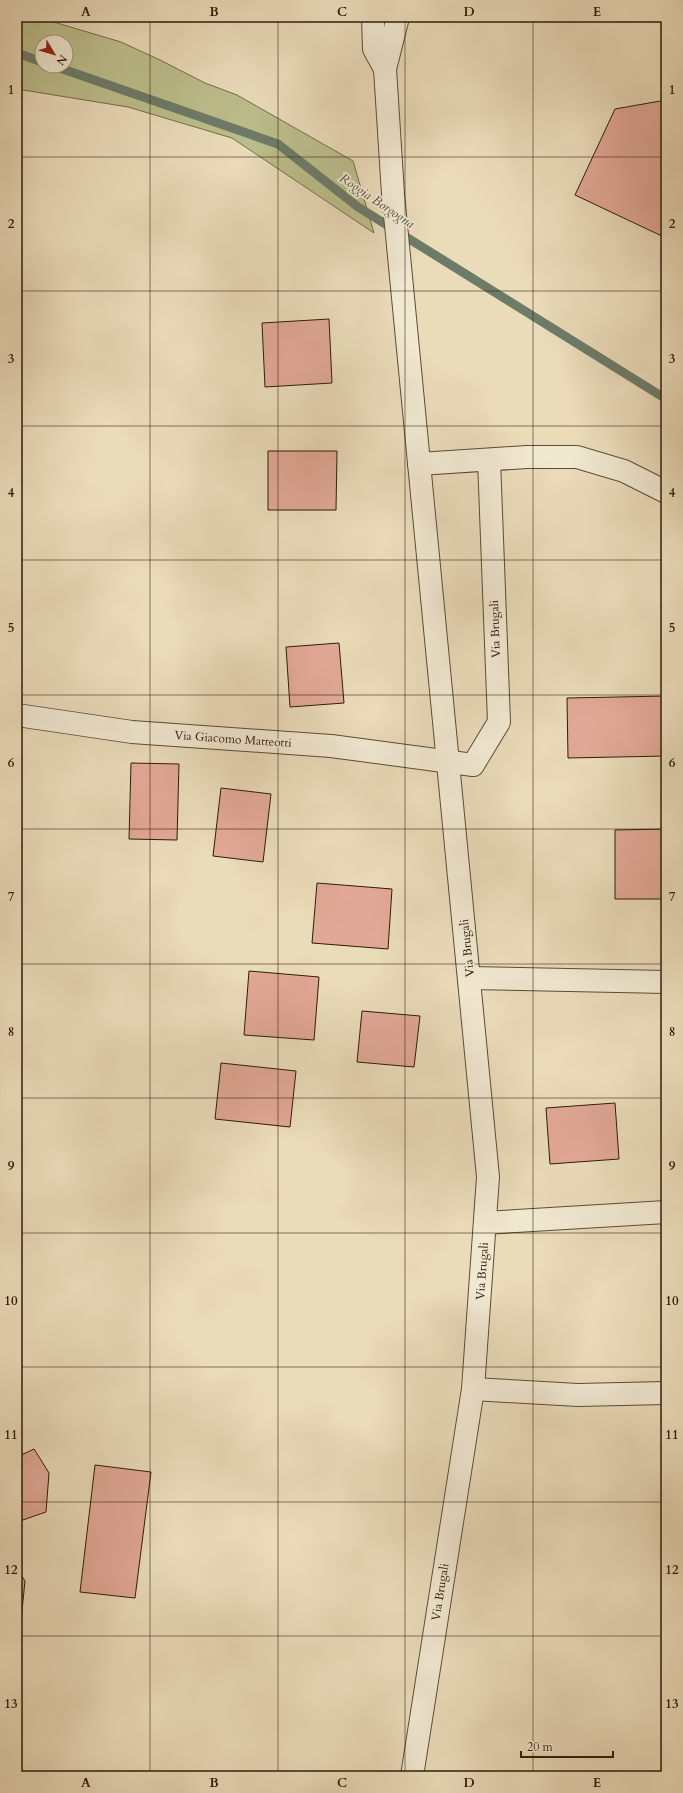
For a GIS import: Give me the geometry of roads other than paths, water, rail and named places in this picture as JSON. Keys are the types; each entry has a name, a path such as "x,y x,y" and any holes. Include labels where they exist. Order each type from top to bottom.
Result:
{"street":[{"path":"373,17 374,49 385,69"},
{"path":"385,69 398,17"},
{"name":"Via Brugali","path":"385,69 393,194 470,978 488,1177 472,1389 412,1776"},
{"path":"419,464 577,457 624,471 666,492"},
{"name":"Via Brugali","path":"448,762 473,765 499,722 489,460"},
{"name":"Via Giacomo Matteotti","path":"17,715 132,732 331,746 448,762"},
{"path":"470,978 666,982"},
{"path":"485,1223 666,1212"},
{"path":"472,1389 578,1395 666,1393"}],"waterway":[{"name":"Roggia Borgogna","path":"17,53 34,59"},
{"name":"Roggia Borgogna","path":"74,73 278,144 358,207 666,399"}]}
